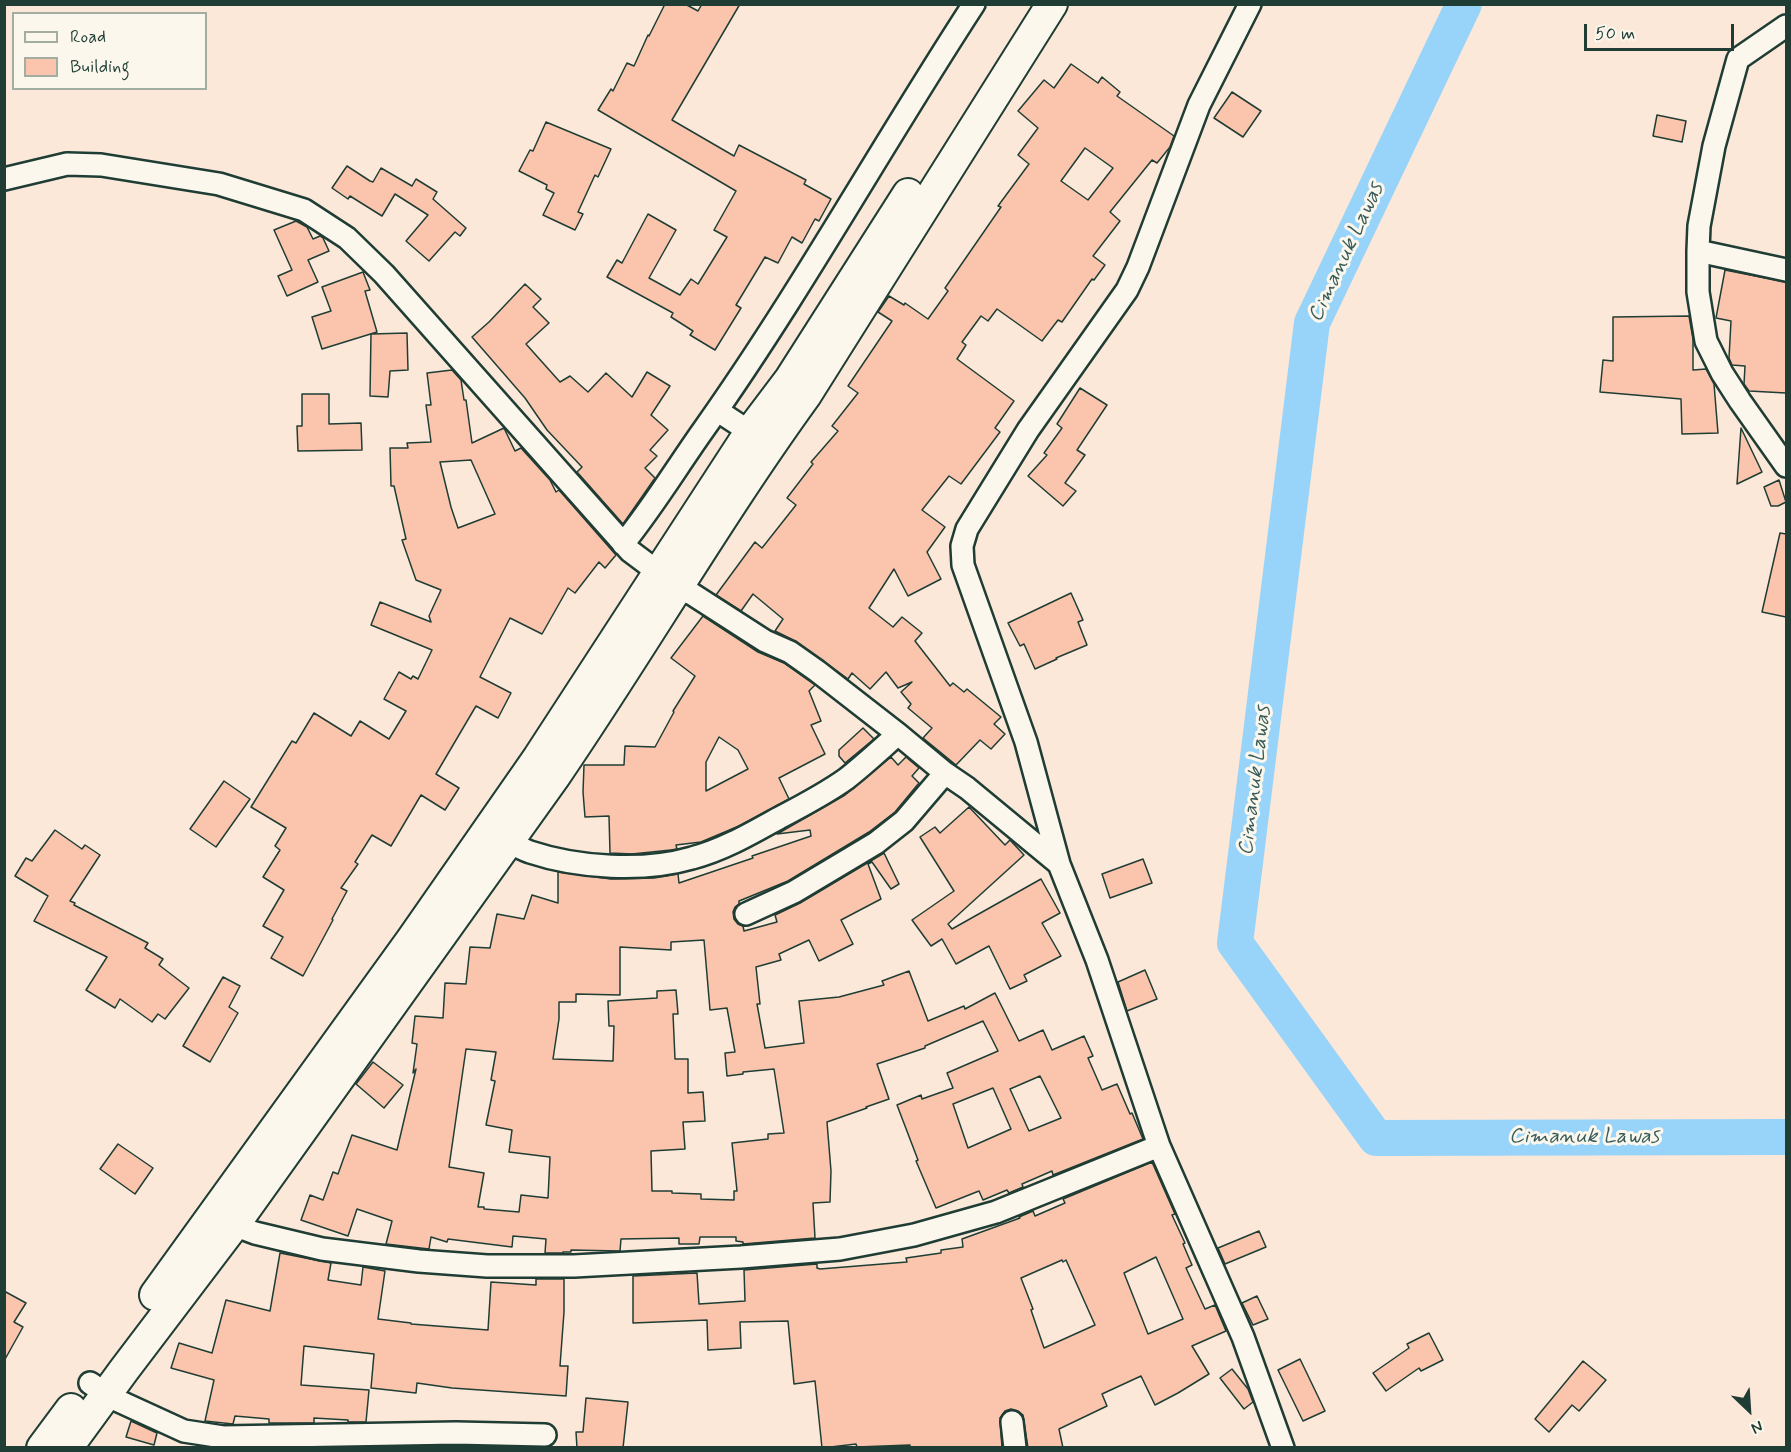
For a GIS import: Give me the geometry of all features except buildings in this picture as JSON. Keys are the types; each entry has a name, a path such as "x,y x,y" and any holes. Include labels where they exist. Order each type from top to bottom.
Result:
{"main road":[{"path":"981,97 1028,4"},
{"path":"67,1448 236,1226 342,1056 510,842 587,707 659,572 760,439 806,395 852,302 981,97 1052,4"},
{"path":"42,1448 109,1395"}],"street":[{"path":"659,572 641,522 718,411 797,290 974,4"},
{"path":"1250,4 1199,105 1138,267 1126,290 1028,430 967,529 962,546 963,565 1026,742 1059,864 1097,960 1159,1146 1243,1337 1283,1448"},
{"path":"1786,26 1738,59 1714,146 1699,226 1698,251 1698,292 1707,340 1722,373 1786,466"},
{"path":"4,179 67,164 101,165 219,184 304,210 347,238 384,274 659,572 765,641 790,652 817,671 1059,864"},
{"path":"1698,251 1786,270"},
{"path":"718,411 760,439"},
{"path":"510,842 566,861 614,866 657,865 692,858 734,842 809,802 846,778 898,734"},
{"path":"746,914 794,892 876,843 904,821 945,773"},
{"path":"236,1226 322,1249 419,1262 487,1266 574,1266 840,1249 914,1235 996,1212 1159,1146"},
{"path":"109,1395 184,1431 223,1437 456,1433 545,1435"},
{"path":"1012,1422 1015,1448"}],"waterway":[{"name":"Cimanuk Lawas","path":"1464,4 1312,323 1235,943 1376,1138 1786,1137"}]}
